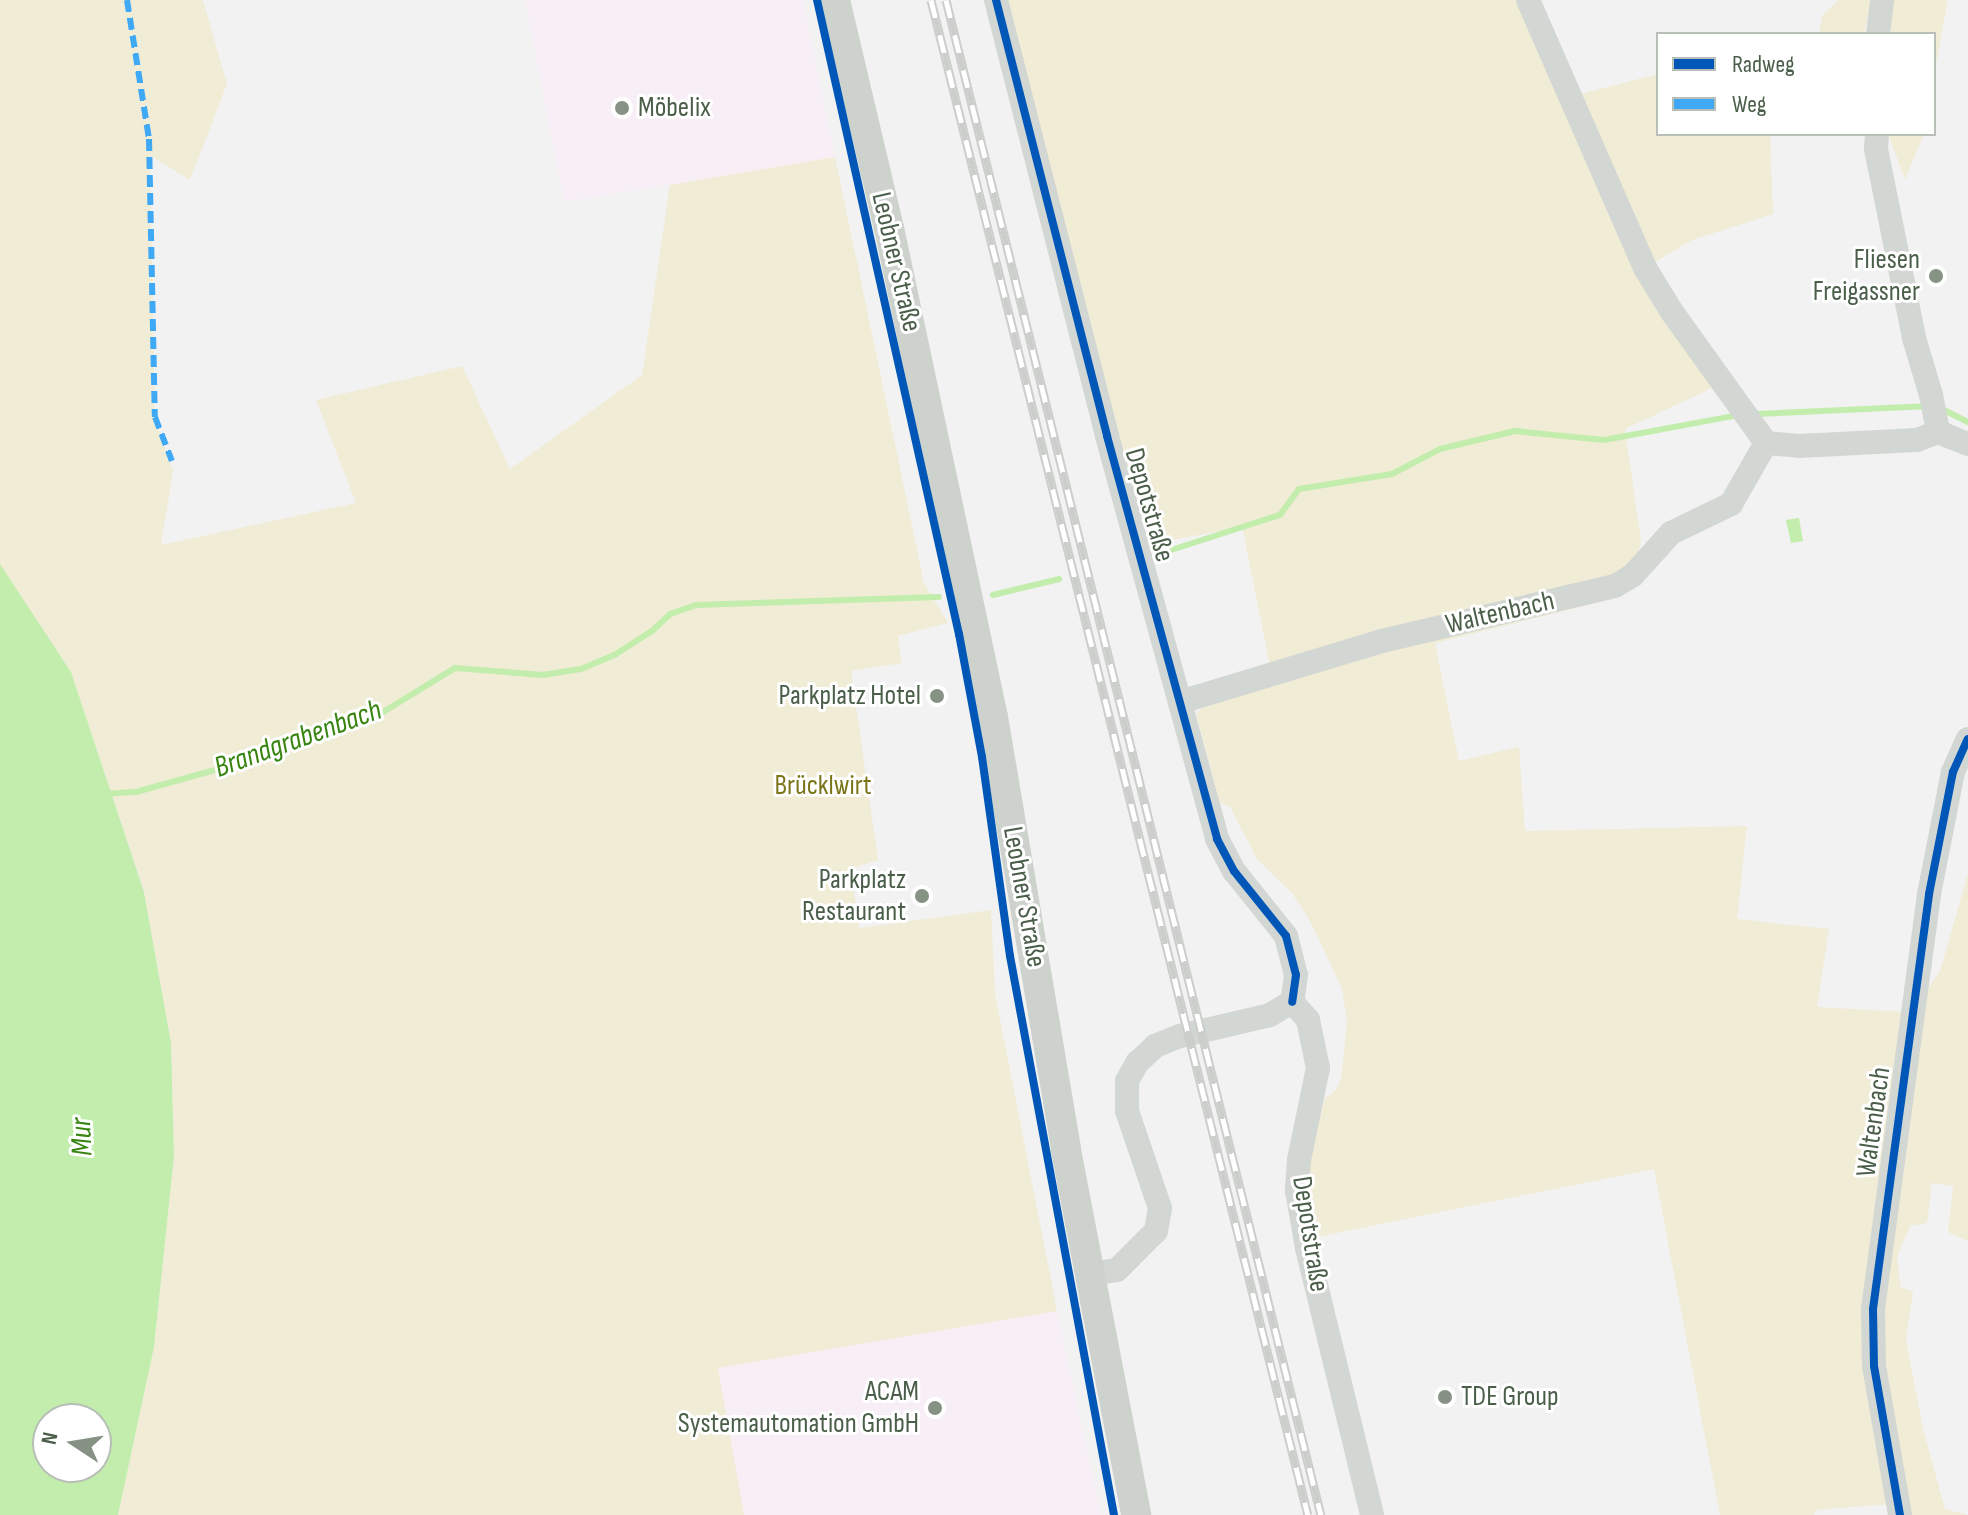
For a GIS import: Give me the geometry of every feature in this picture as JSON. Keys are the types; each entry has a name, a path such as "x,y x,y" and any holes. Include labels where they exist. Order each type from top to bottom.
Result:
{"main road":[{"name":"Leobner Straße","path":"835,0 889,228 993,717 1089,1274 1136,1515"}],"street":[{"name":"Depotstraße","path":"996,0 1103,421 1217,839 1234,871 1286,936 1296,975 1292,1002 1308,1020 1318,1068 1299,1160 1297,1191 1307,1248 1372,1515"},
{"path":"1528,0 1645,268 1680,323 1766,443 1799,446 1917,440 1938,432 1968,444"},
{"path":"1878,32 1882,0"},
{"path":"1877,136 1876,149 1914,338 1938,432"},
{"name":"Waltenbach","path":"1180,702 1382,641 1615,586 1633,575 1671,533 1731,504 1766,443"},
{"name":"Waltenbach","path":"1900,1515 1874,1366 1876,1267 1944,805 1953,772 1968,739"},
{"path":"1089,1274 1117,1270 1156,1231 1160,1208 1127,1111 1127,1081 1137,1063 1155,1046 1180,1036 1270,1015 1292,1002"}],"shaded area":[{"path":"525,0 803,0 835,157 564,202"},
{"path":"1057,1311 1101,1515 744,1515 718,1368"}],"green space":[{"name":"Brücklwirt","path":"0,0 203,0 227,84 190,180 150,155 155,417 173,472 161,545 356,503 316,400 462,366 510,469 642,375 670,185 835,157 924,583 948,623 898,636 902,663 851,671 878,860 851,869 859,928 991,910 995,993 1057,1311 718,1368 744,1515 118,1515 154,1347 174,1156 171,1043 144,891 71,672 0,564"},
{"path":"1007,0 1518,0 1714,387 1625,429 1641,541 1638,554 1615,579 1270,666 1242,527 1151,544 1114,422"},
{"path":"1839,0 1871,0 1864,32 1819,32 1823,14"},
{"path":"1893,0 1948,0 1936,63 1936,32 1887,32"},
{"path":"1656,75 1656,136 1770,136 1773,214 1692,240 1652,264 1581,94"},
{"path":"1889,136 1923,136 1905,179"},
{"path":"1608,595 1612,599 1435,643 1459,761 1519,747 1525,831 1747,826 1737,919 1829,929 1817,1007 1906,1012 1873,1227 1892,1504 1815,1510 1814,1515 1720,1515 1654,1169 1317,1237 1309,1189 1310,1157 1325,1098 1334,1092 1341,1080 1347,1021 1342,988 1310,921 1292,893 1257,859 1230,807 1220,803 1196,713 1205,706 1367,652"},
{"path":"1968,873 1968,1241 1948,1232 1953,1186 1932,1183 1927,1223 1910,1226 1897,1257 1901,1288 1913,1291 1906,1340 1923,1429 1945,1509 1968,1515 1909,1515 1880,1351 1917,1004 1940,971"}],"water":[{"path":"1799,518 1803,541 1791,543 1786,520"},
{"name":"Mur","path":"0,564 71,672 144,892 171,1043 174,1156 154,1347 118,1515 0,1515"}],"waterway":[{"name":"Brandgrabenbach","path":"1758,414 1925,406"},
{"name":"Brandgrabenbach","path":"1946,411 1968,422"},
{"name":"Brandgrabenbach","path":"1162,553 1280,515 1299,489 1392,474 1440,449 1515,431 1604,440 1733,416"},
{"name":"Brandgrabenbach","path":"993,595 1059,579"},
{"name":"Brandgrabenbach","path":"104,794 136,792 233,765 273,746 375,717 455,668 543,675 581,669 616,654 652,631 670,614 696,605 939,597"}],"railway":[{"path":"931,0 1308,1515"},
{"path":"946,0 1321,1515"}],"marked path":[{"path":"127,0 149,139 155,417 172,461"}],"cycle path":[{"path":"817,0 959,634 982,757 1010,956 1114,1515"},
{"path":"996,0 1107,436 1217,839 1234,871 1286,936 1296,975 1292,1002"},
{"path":"1900,1515 1874,1366 1873,1309 1929,894 1953,772 1968,739"}],"place":[{"name":"Möbelix","path":"622,108"},
{"name":"Fliesen Freigassner","path":"1936,276"},
{"name":"Parkplatz Hotel","path":"937,696"},
{"name":"Parkplatz Restaurant","path":"922,896"},
{"name":"TDE Group","path":"1445,1397"},
{"name":"ACAM Systemautomation GmbH","path":"935,1408"}]}
